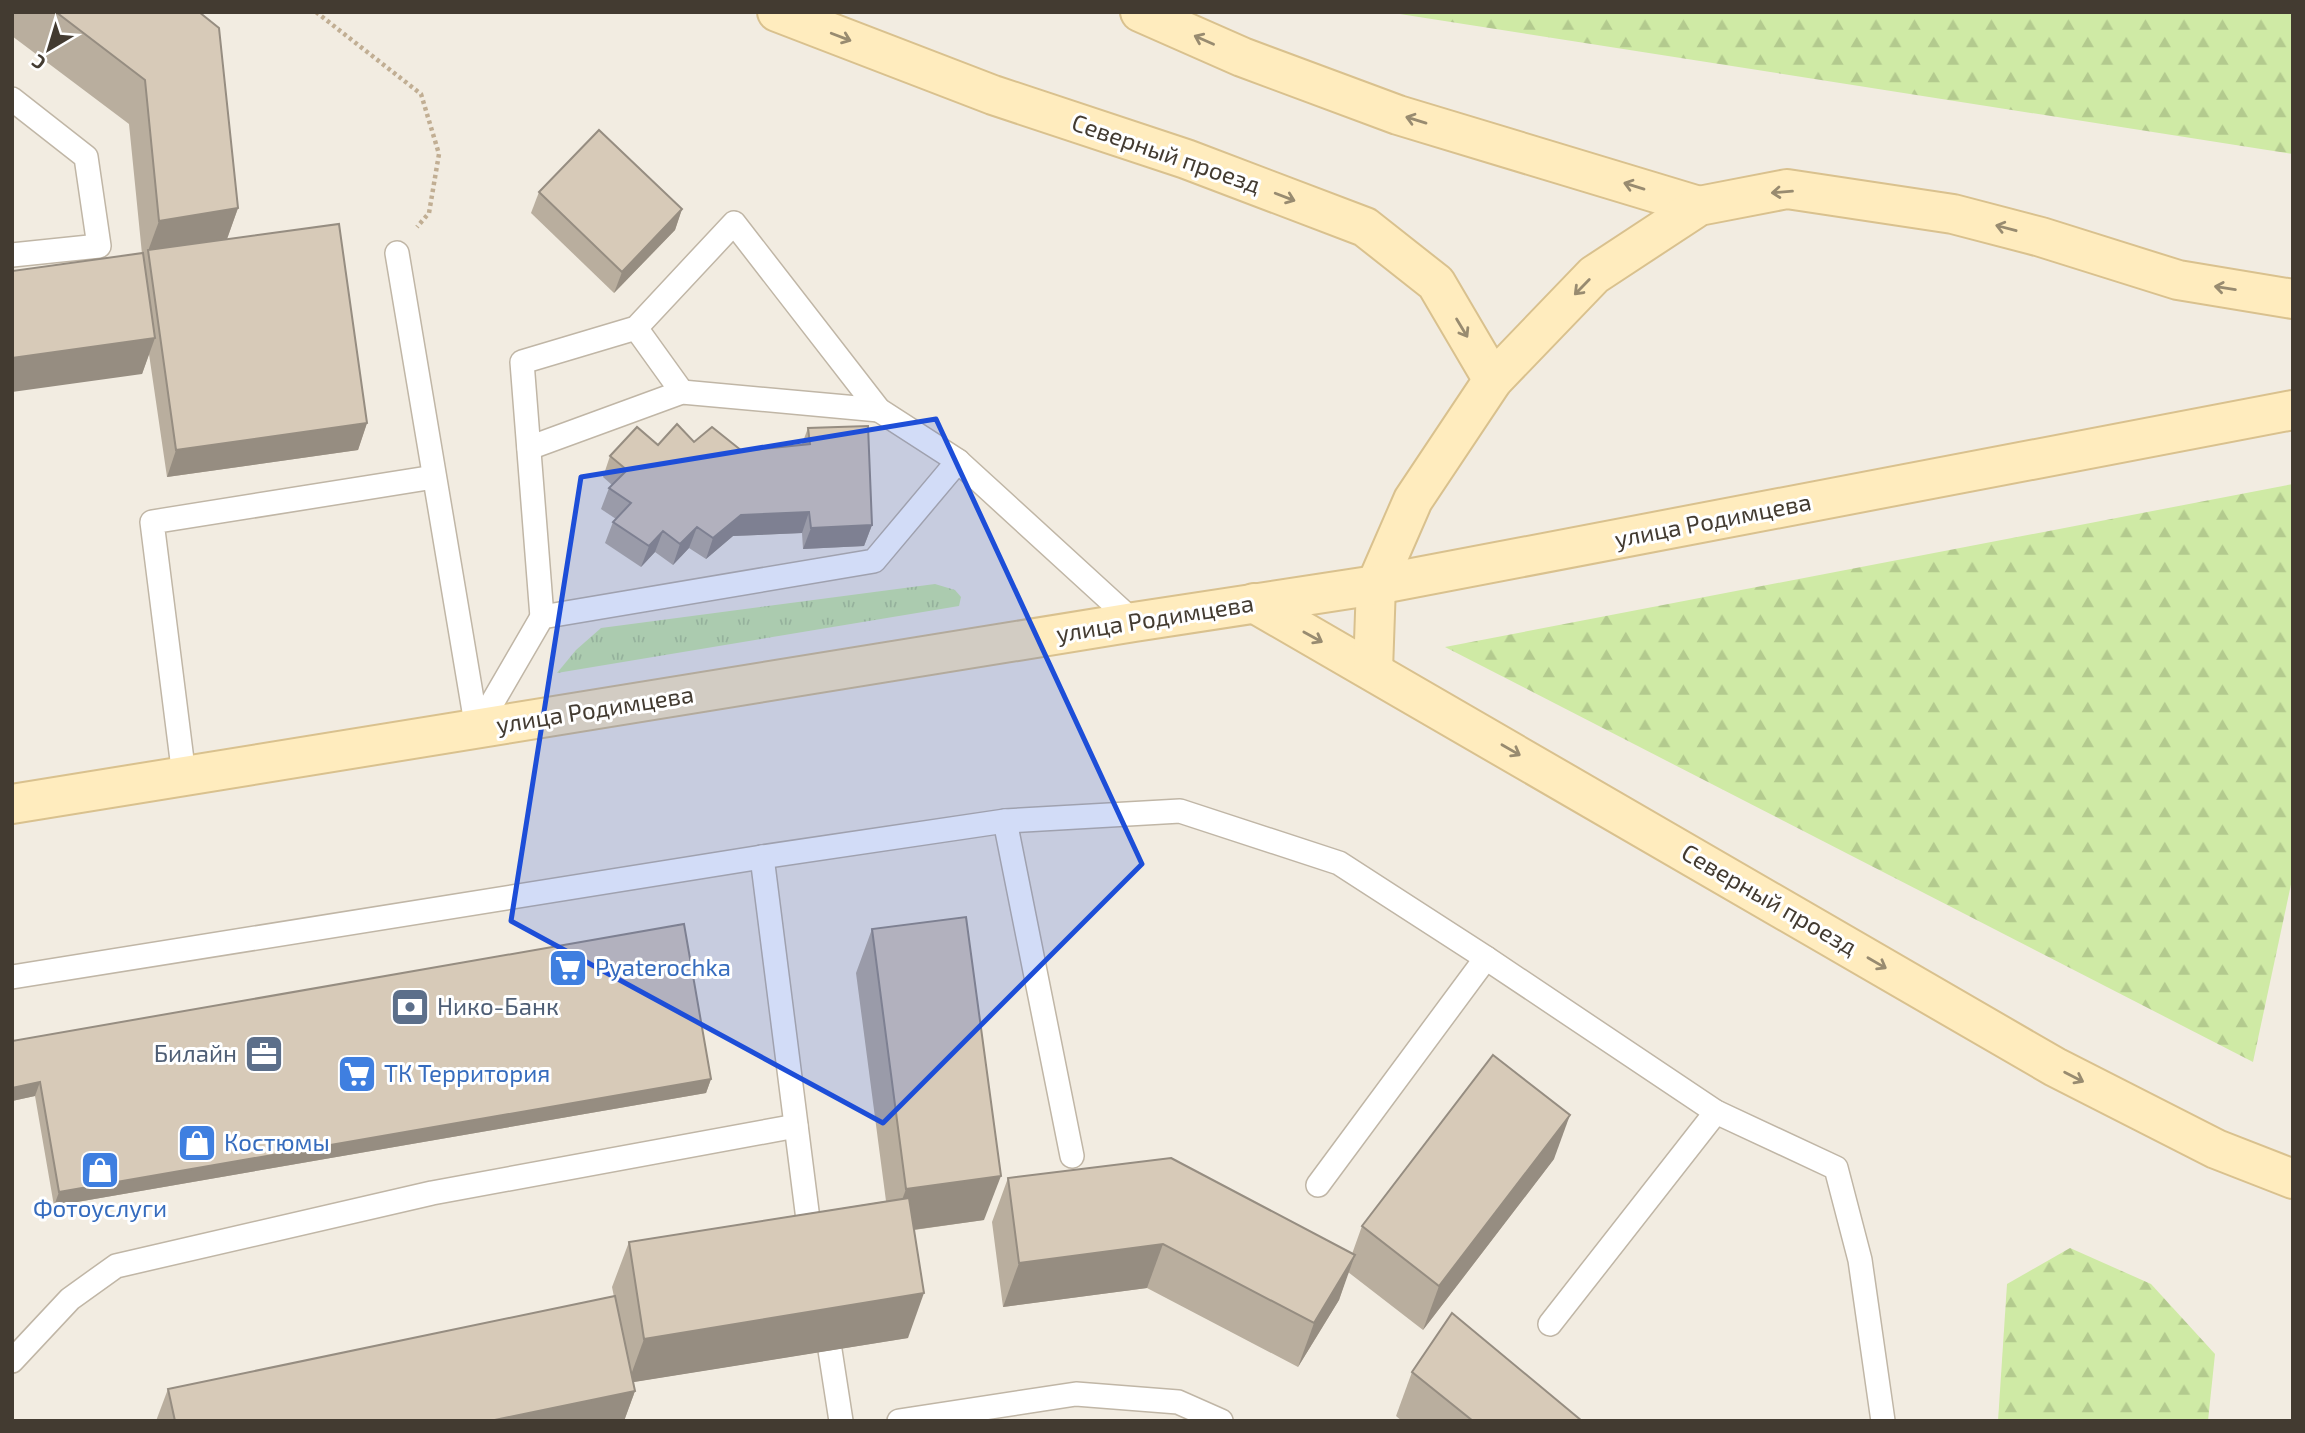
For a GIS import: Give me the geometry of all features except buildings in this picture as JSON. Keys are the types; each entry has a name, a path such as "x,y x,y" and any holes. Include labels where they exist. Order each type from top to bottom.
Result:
{"main road":[{"name":"Северный проезд","path":"777,12 993,95 1186,159 1365,227 1436,283 1493,380"},
{"path":"1140,12 1242,57 1398,115 1699,206"},
{"path":"1373,670 1376,585 1413,500 1493,380 1594,275 1699,206 1787,190 1953,214 2041,237 2178,280 2293,299"},
{"name":"улица Родимцева","path":"12,804 1376,585 2293,410"},
{"name":"Северный проезд","path":"1254,603 2055,1067 2216,1149 2293,1179"}],"lane":[{"path":"12,99 86,157 99,246 12,255"},
{"path":"477,729 542,617 522,362 636,328 734,223 879,410 958,461 1134,622"},
{"path":"397,253 477,729"},
{"path":"636,328 682,392"},
{"path":"530,448 682,392 879,410"},
{"path":"542,617 874,561 958,461"},
{"path":"184,776 152,523 434,477"},
{"path":"12,977 762,857 1005,821 1180,811 1339,863 1716,1112 1836,1168 1860,1260 1883,1421"},
{"path":"1005,821 1072,1156"},
{"path":"762,857 813,1254"},
{"path":"1318,1185 1486,958"},
{"path":"1550,1324 1716,1112"},
{"path":"12,1361 70,1299 116,1266 432,1194 796,1126"},
{"path":"830,1350 841,1421"},
{"path":"900,1421 1076,1394 1178,1402 1221,1421"}],"path":[{"path":"316,12 421,94 439,154 429,212 397,253"}],"highlighted area":[{"path":"936,419 1142,864 883,1123 511,921 581,477"}],"green space":[{"path":"1387,12 2293,12 2293,154"},
{"path":"2293,484 2293,875 2253,1062 1445,647"},
{"path":"935,584 955,590 961,597 959,606 557,673 576,650 601,628"},
{"path":"2070,1248 2151,1284 2215,1354 2208,1421 1998,1421 2007,1284"}],"place":[{"name":"Pyaterochka","path":"568,968"},
{"name":"Нико-Банк","path":"410,1007"},
{"name":"Билайн","path":"264,1054"},
{"name":"ТК Территория","path":"357,1074"},
{"name":"Костюмы","path":"197,1143"},
{"name":"Фотоуслуги","path":"100,1170"}]}
